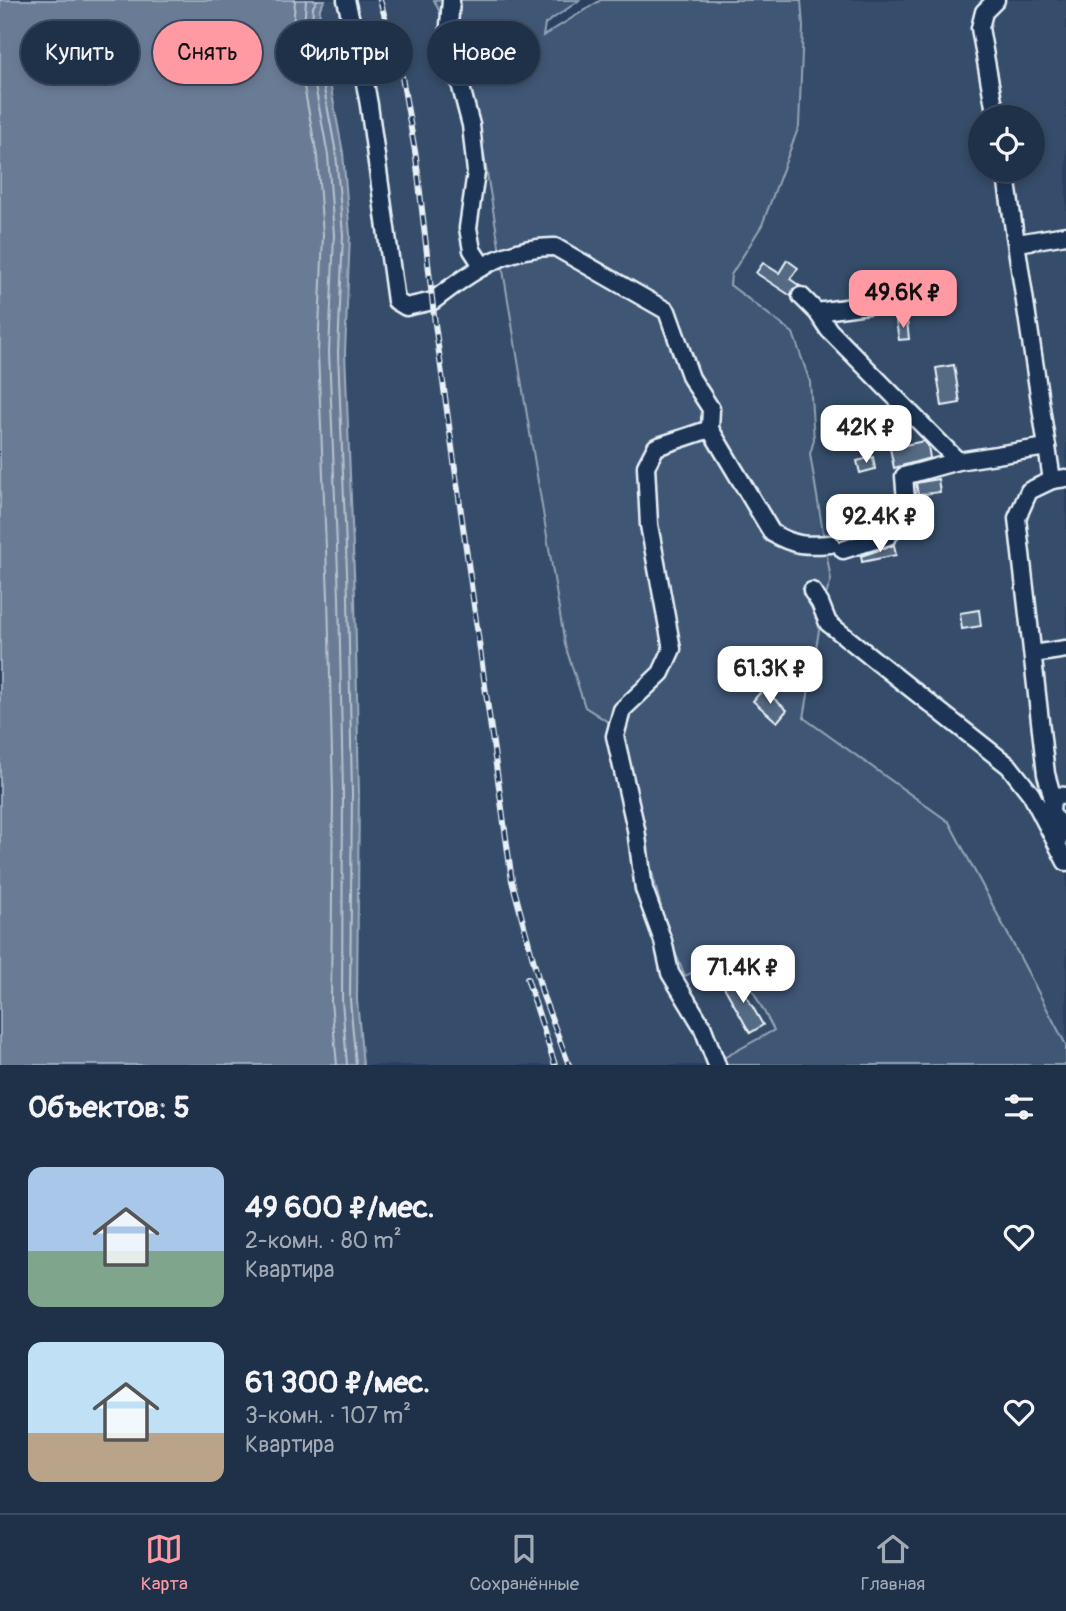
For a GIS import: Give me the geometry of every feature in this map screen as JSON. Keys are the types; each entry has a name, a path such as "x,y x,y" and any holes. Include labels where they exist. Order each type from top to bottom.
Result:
{"lane":[{"path":"451,0 447,38 471,125 476,172 468,228 472,250 483,267"},
{"path":"994,105 980,28 984,12 996,0"},
{"path":"347,6 369,105 396,301 406,307 433,301 495,258 537,247 555,247 667,311 687,368 711,409 710,429 772,533 790,543 803,546 837,547 888,536 907,512 904,475 958,461 1047,447"},
{"path":"1007,182 1047,447 1059,479 1029,491 1017,518 1046,774 1059,796 1051,813 1066,834"},
{"path":"1018,243 1066,235"},
{"path":"801,296 817,312 829,330 958,461"},
{"path":"817,312 874,304"},
{"path":"710,429 656,447 646,466 649,525 672,649 661,673 622,710 615,736 636,829 644,889 663,941 670,973 702,1026 717,1065"},
{"path":"812,591 828,623 1009,766 1031,794 1066,862"},
{"path":"1033,654 1066,649"}],"shaded area":[{"path":"325,0 434,0 444,21 427,21 427,84 465,84 481,137 585,707 608,722 627,775 655,892 685,976 733,954 774,1031 711,1065 363,1065 357,1000 359,793 355,597 345,352 346,299 325,84 413,84 413,21 319,21 320,8"},
{"path":"434,0 580,0 545,24 543,36 601,0 801,0 803,27 799,126 762,225 731,275 730,285 793,333 810,382 814,440 810,454 831,580 824,601 804,718 949,822 1066,1045 1066,1065 711,1065 774,1030 733,954 685,976 669,938 627,775 608,722 585,707 565,645 481,137 465,84 540,84 540,21 444,21"},
{"path":"801,0 1066,0 1066,1045 949,822 804,718 824,601 825,540 810,454 814,440 730,286 731,275 762,225 799,126 803,27"}],"water":[{"path":"0,0 325,0 320,8 319,21 276,21 276,84 330,84 343,153 350,235 345,352 355,597 359,793 357,1000 363,1065 0,1065"}],"building":[{"path":"787,260 798,268 790,279 800,286 793,289 791,296 756,273 763,263 779,273"},
{"path":"907,320 909,339 899,340 896,321"},
{"path":"954,365 960,403 942,406 936,368"},
{"path":"924,441 928,446 930,458 894,468 890,448"},
{"path":"873,457 875,469 860,473 857,461"},
{"path":"938,479 940,492 918,495 916,483"},
{"path":"894,545 896,555 862,562 861,556"},
{"path":"979,610 981,626 962,629 960,613"},
{"path":"763,689 787,710 777,722 753,701"},
{"path":"736,978 763,1025 750,1033 723,985"}],"railway":[{"path":"380,0 402,77 416,157 435,324 512,881 543,996 569,1065"},
{"path":"527,978 555,1065"}]}
